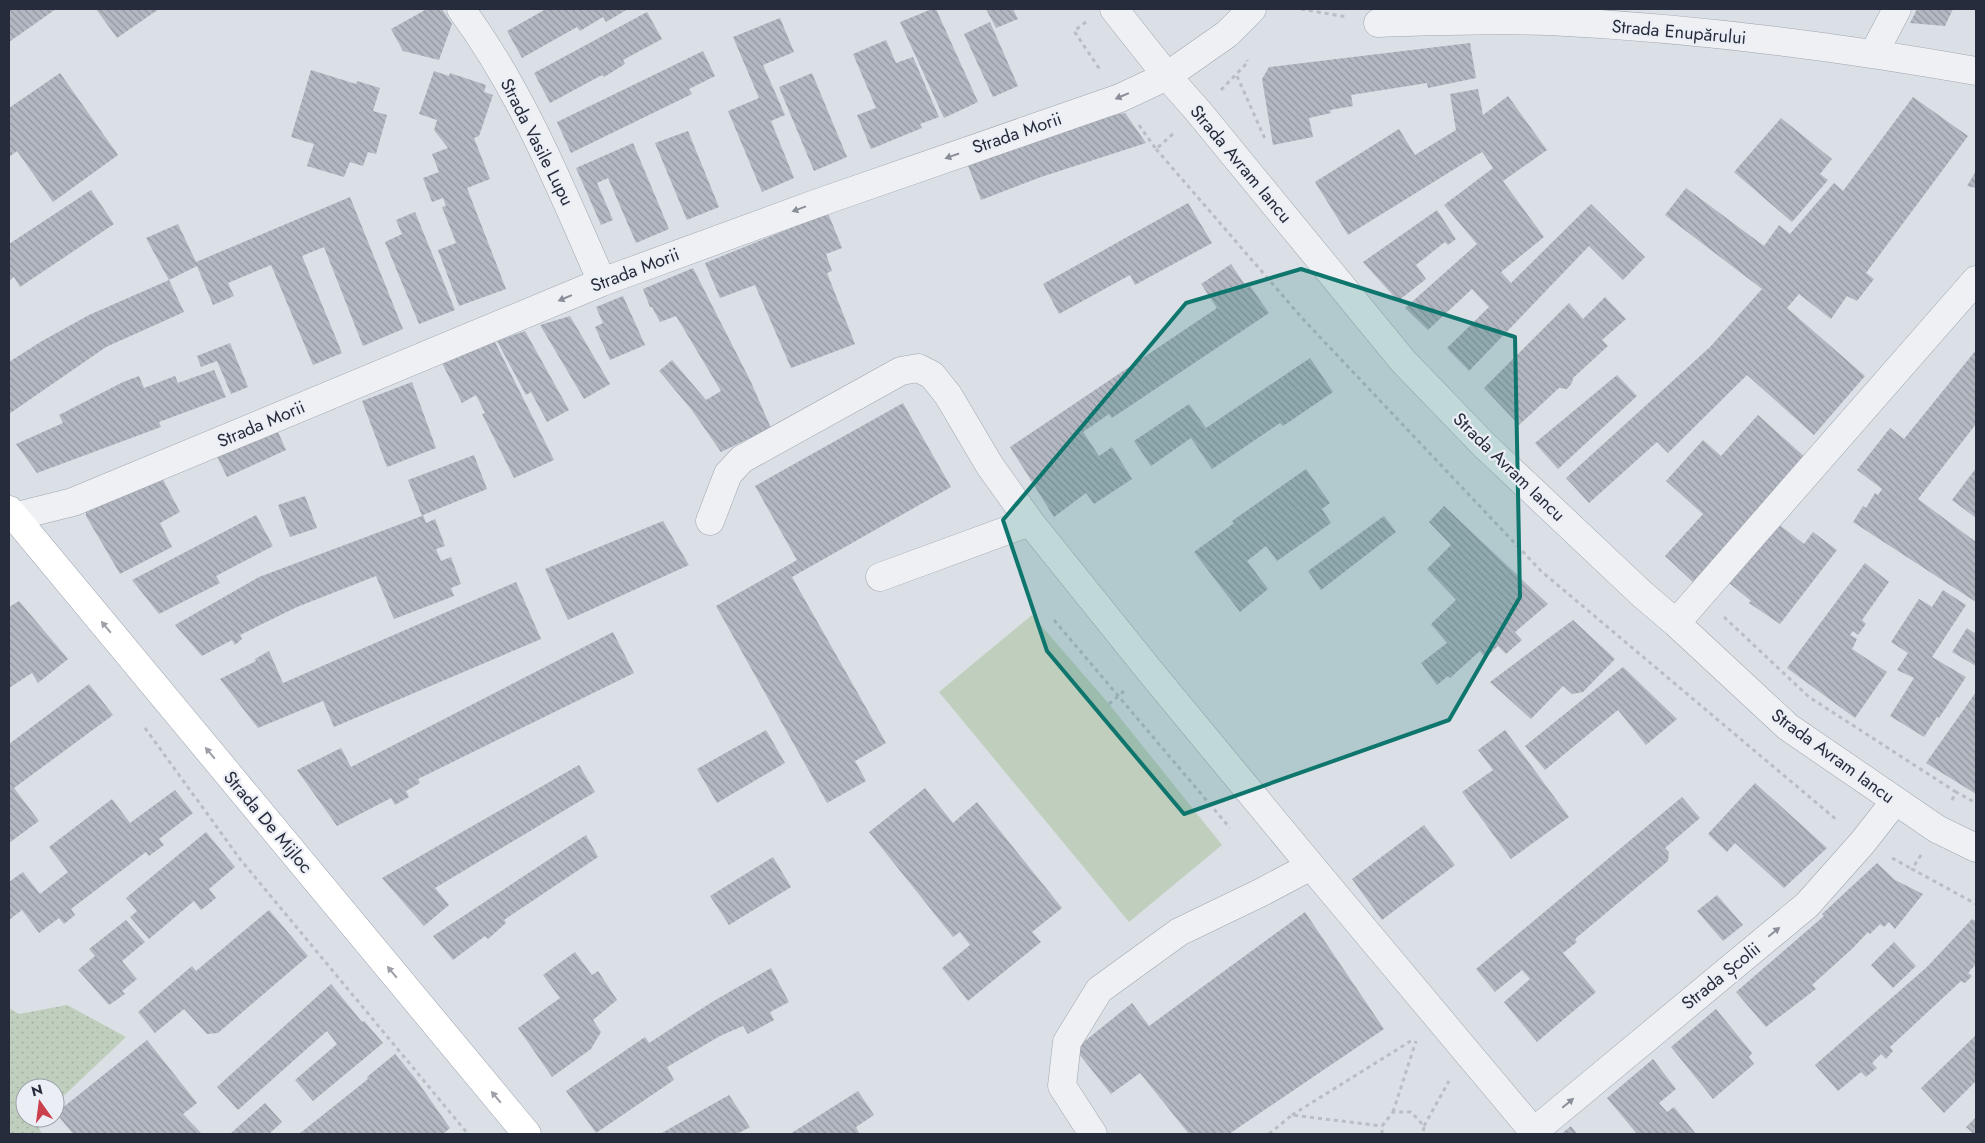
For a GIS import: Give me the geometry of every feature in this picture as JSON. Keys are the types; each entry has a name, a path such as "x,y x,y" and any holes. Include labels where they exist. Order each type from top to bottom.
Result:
{"main road":[{"name":"Strada De Mijloc","path":"11,515 527,1134"}],"street":[{"name":"Strada Vasile Lupu","path":"461,9 480,35 549,160 602,282"},
{"name":"Strada Avram Iancu","path":"1114,9 1167,76 1198,111 1403,361 1484,445 1643,595 1676,623 1788,727 1895,802 1937,829 1976,848"},
{"name":"Strada Morii","path":"11,515 73,502 602,282 815,204 1120,98 1167,76 1227,34 1252,9"},
{"path":"1874,53 1897,9"},
{"name":"Strada Enupărului","path":"1378,23 1548,21 1723,34 1874,53 1976,71"},
{"path":"1676,623 1976,280"},
{"path":"710,521 728,474 742,460 874,384 901,371 918,368 932,375 948,395 990,466 1030,522 1149,670 1532,1133"},
{"path":"880,576 1030,522"},
{"name":"Strada Școlii","path":"1532,1133 1807,905 1863,842 1895,802"},
{"path":"1093,1134 1062,1086 1067,1042 1099,990 1179,932 1311,866"}],"path":[{"path":"1301,9 1378,23"},
{"path":"1237,76 1269,147"},
{"path":"1156,149 1302,318 1541,571 1863,842 1912,870"},
{"path":"1699,596 1809,697 1956,792"},
{"path":"1054,620 1230,828"},
{"path":"143,725 240,858 468,1134"},
{"path":"1269,1134 1292,1115 1417,1037 1393,1112 1382,1126 1382,1134"},
{"path":"1423,1134 1424,1126 1466,1051"},
{"path":"1393,1112 1411,1112 1424,1126"},
{"path":"1292,1115 1382,1126"}],"highlighted area":[{"path":"1301,269 1515,337 1520,597 1449,720 1184,814 1047,651 1003,520 1186,303"}],"green space":[{"path":"1032,615 1109,704 1222,845 1129,922 939,692"},
{"path":"67,1005 126,1037 65,1095 65,1078 15,1078 15,1128 39,1128 42,1134 9,1134 9,1008 19,1014"}],"building":[{"path":"9,9 56,9 9,42"},
{"path":"96,9 159,9 117,38"},
{"path":"427,9 442,9 452,24 439,60 403,51 391,29"},
{"path":"546,9 628,9 606,22 603,17 580,31 577,27 522,58 507,31"},
{"path":"936,9 978,102 944,118 900,22"},
{"path":"986,9 1013,9 1018,19 996,28"},
{"path":"1917,9 1953,9 1945,26 1910,23"},
{"path":"647,12 662,39 623,60 625,64 604,77 602,75 550,103 534,73"},
{"path":"780,18 794,52 763,65 785,115 771,121 794,178 762,192 728,111 759,98 733,37"},
{"path":"990,22 1018,86 993,97 964,34"},
{"path":"886,40 896,63 913,57 939,117 920,124 922,128 871,149 857,115 876,108 853,54"},
{"path":"1470,43 1476,78 1428,88 1427,83 1351,95 1353,106 1330,110 1331,113 1309,118 1313,137 1273,145 1262,79 1269,67"},
{"path":"703,51 715,76 689,89 692,94 571,153 557,122"},
{"path":"311,70 356,84 357,81 380,88 373,111 387,115 376,154 368,152 363,166 350,162 344,177 307,166 314,144 291,137"},
{"path":"434,71 449,76 450,73 486,85 484,92 493,95 479,136 474,138 490,179 467,188 506,289 459,306 438,250 456,243 442,207 446,206 443,198 432,202 423,178 439,172 432,154 448,148 434,130 437,120 419,114"},
{"path":"60,73 118,155 53,202 17,151 9,157 9,108"},
{"path":"812,73 847,157 814,171 779,87"},
{"path":"1478,89 1483,115 1508,96 1547,150 1503,181 1544,237 1501,272 1511,283 1591,204 1645,257 1623,280 1589,246 1469,371 1447,348 1489,307 1472,289 1428,330 1405,308 1477,244 1444,205 1493,168 1482,152 1348,235 1315,182 1399,129 1415,155 1456,130 1450,94"},
{"path":"1913,97 1968,136 1866,273 1874,279 1857,301 1847,296 1831,319 1799,294 1787,308 1865,376 1814,435 1747,375 1668,453 1657,442 1589,503 1566,478 1710,347 1762,289 1665,215 1686,188 1764,246 1779,225 1790,234 1834,183 1843,191"},
{"path":"1125,113 1146,143 1041,177 981,200 967,163 1096,118"},
{"path":"1781,118 1832,159 1820,174 1828,180 1792,222 1734,172"},
{"path":"688,131 719,207 687,220 655,143"},
{"path":"633,143 669,229 636,243 608,178 597,183 613,220 601,225 576,168"},
{"path":"1976,171 1976,188 1967,186"},
{"path":"91,190 114,224 20,287 14,277 9,281 9,244"},
{"path":"350,197 403,329 363,346 324,247 302,256 342,353 313,365 271,265 228,283 234,296 213,305 197,266 169,280 146,238 178,224 196,262"},
{"path":"1188,203 1212,243 1135,285 1130,275 1059,314 1043,284"},
{"path":"1437,210 1456,239 1448,245 1445,242 1416,265 1426,279 1398,301 1363,262"},
{"path":"415,212 455,310 419,324 385,242 402,234 396,220"},
{"path":"828,213 842,248 826,254 832,271 827,273 855,344 791,368 755,285 720,298 705,263"},
{"path":"1231,264 1247,288 1250,286 1269,313 1112,418 1109,414 1083,432 1099,456 1112,447 1132,479 1094,504 1086,493 1054,517 1010,447 1217,308 1201,284"},
{"path":"693,268 750,380 771,428 721,452 691,409 659,371 672,360 706,400 721,391 676,316 660,322 652,307 650,307 643,289"},
{"path":"169,280 184,312 106,347 9,414 9,362 89,315"},
{"path":"623,296 645,345 610,360 595,327 603,323 596,307"},
{"path":"1605,297 1626,319 1602,340 1608,346 1573,378 1572,383 1567,389 1559,388 1519,425 1484,388 1569,303 1583,319"},
{"path":"570,316 610,384 584,399 540,325"},
{"path":"525,331 569,410 547,422 531,392 526,395 497,341"},
{"path":"495,342 554,460 514,478 482,414 485,413 476,395 462,403 442,363"},
{"path":"230,343 248,387 231,394 217,361 201,367 197,356"},
{"path":"1976,350 1976,424 1918,499 1976,542 1976,602 1853,522 1863,506 1866,508 1875,493 1878,495 1882,489 1857,470 1890,428 1904,439"},
{"path":"1310,358 1333,392 1283,426 1280,423 1212,469 1191,438 1151,466 1134,441 1189,404 1206,428"},
{"path":"214,370 226,397 159,422 161,427 37,473 16,444 63,423 59,415 123,382 139,376 144,388 175,376 178,383"},
{"path":"1617,375 1637,396 1558,469 1535,443"},
{"path":"412,382 436,448 387,467 362,401"},
{"path":"903,403 951,487 792,577 886,743 855,761 866,781 827,803 716,606 797,560 755,486"},
{"path":"1758,415 1806,458 1693,582 1665,556 1703,514 1666,481 1703,440 1721,456"},
{"path":"274,423 286,450 227,477 214,450"},
{"path":"474,455 487,489 423,515 426,523 435,519 445,546 436,549 441,561 451,557 461,584 451,588 454,596 394,619 376,576 297,607 240,635 242,639 235,645 232,640 202,656 175,625 259,577 422,516 408,480"},
{"path":"1976,468 1976,518 1952,500"},
{"path":"1306,469 1330,503 1322,509 1331,523 1277,561 1266,546 1247,561 1268,589 1240,612 1194,552 1234,523 1232,521"},
{"path":"159,472 180,512 160,523 172,547 120,574 86,516 86,510"},
{"path":"305,496 317,528 290,537 278,505"},
{"path":"1444,506 1548,604 1515,632 1522,640 1506,654 1498,646 1485,658 1480,651 1450,678 1448,676 1437,685 1421,663 1447,643 1431,624 1456,600 1427,569 1451,545 1429,522"},
{"path":"256,515 273,546 216,576 220,583 159,614 132,580"},
{"path":"1384,516 1396,532 1321,590 1308,571"},
{"path":"663,521 689,565 568,620 545,569"},
{"path":"1777,523 1804,544 1813,532 1837,550 1780,624 1749,603 1751,601 1729,583"},
{"path":"1865,563 1889,582 1862,620 1866,624 1858,635 1853,631 1850,635 1857,639 1852,649 1887,672 1855,718 1787,668"},
{"path":"516,582 541,639 334,727 323,701 258,728 220,679 256,661 255,659 269,651 283,683"},
{"path":"1943,590 1966,605 1932,657 1966,677 1924,737 1890,716 1914,678 1897,670 1908,653 1891,642 1919,599 1932,607"},
{"path":"19,601 68,659 38,683 32,673 9,688 9,607"},
{"path":"1573,620 1615,659 1583,692 1572,694 1563,686 1531,719 1490,682"},
{"path":"1967,628 1976,634 1976,666 1952,652"},
{"path":"613,632 634,673 418,779 420,783 406,791 409,797 395,805 391,798 337,826 297,770 341,748 351,767"},
{"path":"1623,667 1677,719 1646,745 1618,710 1545,770 1525,746"},
{"path":"89,684 113,715 14,788 39,821 9,843 9,744"},
{"path":"1976,692 1976,794 1926,763"},
{"path":"766,730 785,763 717,803 697,769"},
{"path":"1505,730 1569,817 1511,859 1462,792 1493,770 1478,750"},
{"path":"579,765 595,792 435,888 449,905 424,926 382,878"},
{"path":"1755,783 1827,848 1784,888 1735,843 1727,852 1708,834"},
{"path":"925,788 953,823 977,802 1062,908 1032,932 1041,942 968,1001 942,968 970,945 960,932 953,937 869,832"},
{"path":"175,790 193,813 159,839 164,845 149,856 146,852 71,909 75,915 64,924 59,918 39,933 22,910 9,920 9,882 23,872 40,894 68,872 49,847 112,799 130,823"},
{"path":"1682,797 1700,818 1665,848 1669,852 1668,861 1575,939 1577,942 1563,953 1596,992 1537,1042 1504,1002 1530,979 1522,970 1495,992 1476,969"},
{"path":"1424,825 1455,865 1382,920 1352,879"},
{"path":"206,832 235,867 209,889 216,898 201,910 194,901 149,939 130,917 137,911 126,898"},
{"path":"586,835 598,857 504,920 506,923 488,939 485,936 453,960 433,936"},
{"path":"773,857 791,887 729,925 710,896"},
{"path":"1877,863 1895,880 1923,894 1895,929 1889,922 1884,927 1880,924 1870,934 1868,932 1812,985 1816,989 1766,1027 1736,992 1824,916 1822,914"},
{"path":"1717,895 1743,925 1723,941 1697,911"},
{"path":"269,910 308,956 218,1033 207,1034 184,1009 155,1033 138,1012 192,966 196,971"},
{"path":"1305,912 1384,1029 1229,1134 1189,1134 1140,1073 1111,1094 1075,1049 1132,1003 1149,1026"},
{"path":"1972,919 1976,921 1976,964 1968,973 1972,976 1965,983 1961,981 1890,1047 1893,1051 1886,1059 1881,1054 1872,1063 1877,1068 1866,1077 1861,1072 1838,1091 1815,1065 1927,967"},
{"path":"126,920 145,942 122,961 137,979 122,991 125,994 109,1005 78,970 95,956 89,949"},
{"path":"1894,942 1916,966 1893,988 1871,965"},
{"path":"575,952 592,975 598,971 617,1000 593,1020 601,1032 591,1049 552,1077 518,1028 560,998 543,975"},
{"path":"771,968 789,1002 770,1012 774,1020 748,1034 743,1026 720,1036 667,1067 674,1080 596,1133 566,1091 645,1037 649,1043 712,1002"},
{"path":"331,984 362,1022 364,1021 383,1043 313,1101 295,1080 337,1044 327,1031 238,1110 217,1087"},
{"path":"1716,1009 1752,1053 1749,1057 1754,1064 1713,1099 1671,1047"},
{"path":"1976,1035 1976,1081 1944,1113 1921,1088"},
{"path":"147,1040 197,1103 183,1114 202,1134 73,1134 65,1124 65,1106"},
{"path":"395,1054 415,1078 450,1128 443,1134 299,1134 368,1079 367,1077"},
{"path":"1653,1059 1676,1089 1659,1103 1667,1112 1674,1107 1696,1134 1637,1134 1607,1098"},
{"path":"858,1091 874,1115 856,1127 859,1133 790,1134"},
{"path":"729,1095 750,1127 737,1134 660,1134"},
{"path":"265,1103 282,1122 269,1134 230,1134"},
{"path":"1976,1117 1976,1134 1974,1134 1966,1127"},
{"path":"1571,1126 1577,1134 1561,1134"}]}
